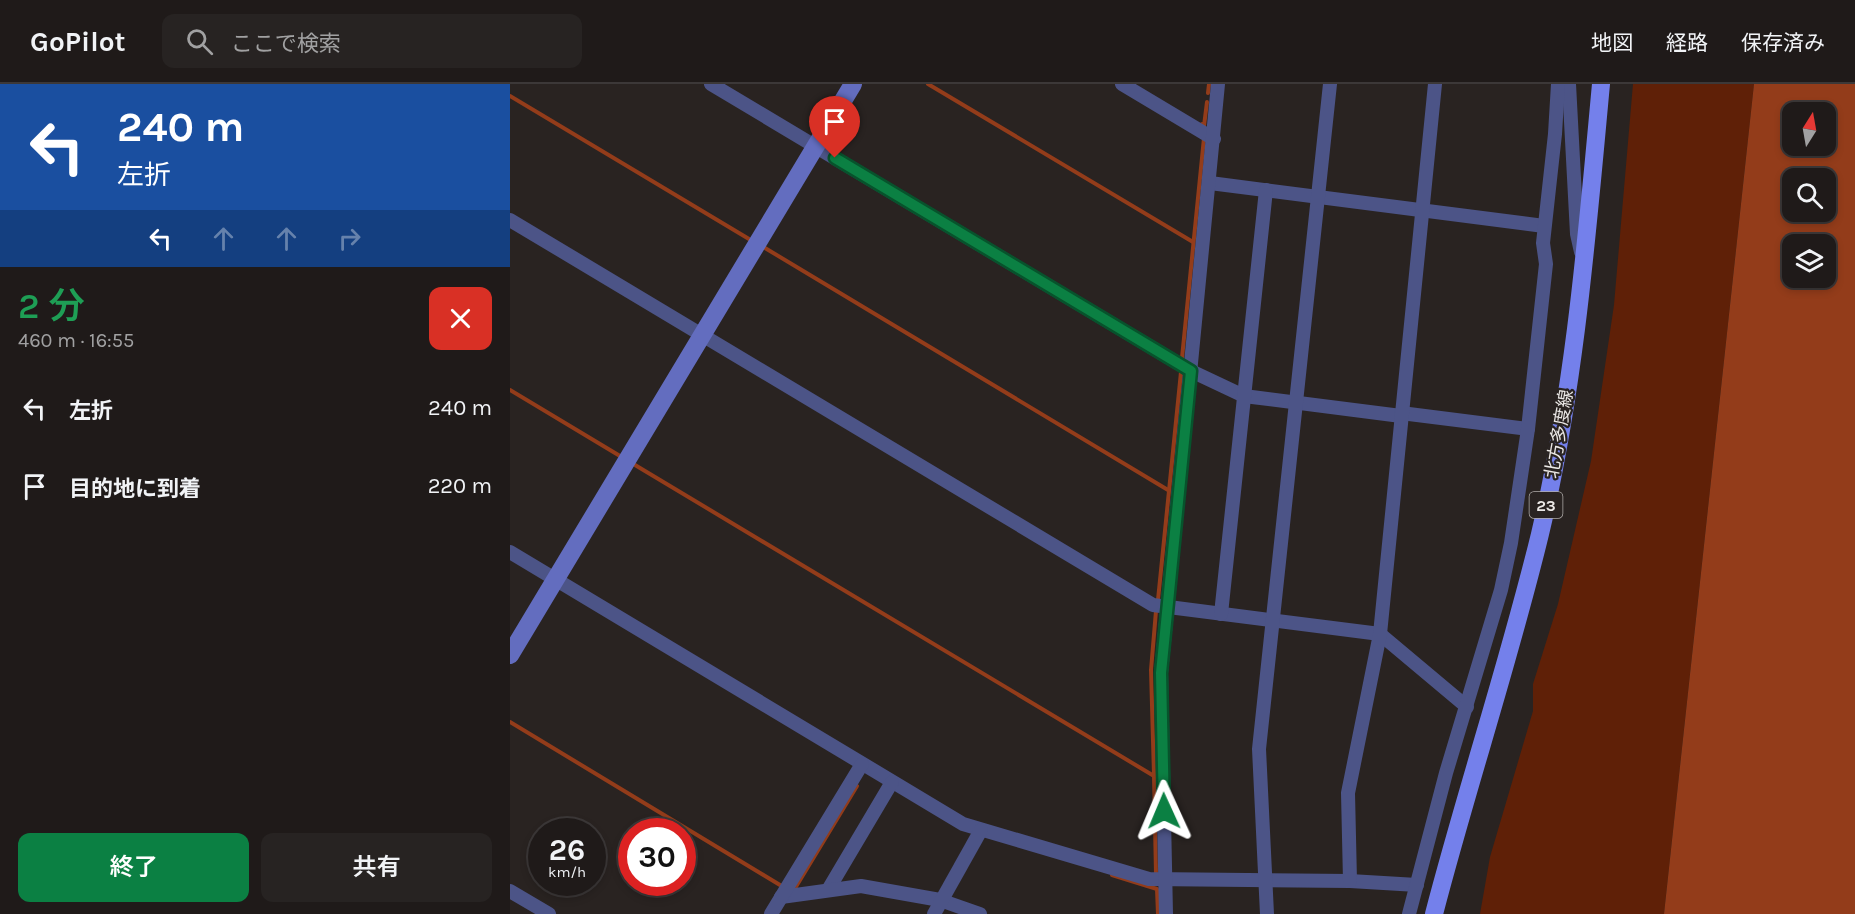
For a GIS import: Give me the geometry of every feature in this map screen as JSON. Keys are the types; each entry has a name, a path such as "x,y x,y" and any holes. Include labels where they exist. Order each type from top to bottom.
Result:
{"main road":[{"name":"北方多度線","path":"1434,914 1540,533 1569,376 1584,268 1601,84"}],"street":[{"path":"711,84 1191,371 1244,396 1528,429"},
{"path":"510,655 853,84"},
{"path":"1122,84 1214,139"},
{"path":"1166,914 1161,673 1218,84"},
{"path":"1267,914 1259,749 1330,84"},
{"path":"1350,880 1348,793 1380,634 1434,84"},
{"path":"1409,914 1511,543 1528,429 1546,264 1543,243 1544,226 1555,134 1558,84"},
{"path":"1569,84 1577,234 1584,268"},
{"path":"1210,183 1544,226"},
{"path":"1221,614 1266,190"},
{"path":"510,220 1153,605 1380,634 1467,707"},
{"path":"510,552 963,824 1149,879 1350,880 1417,885"},
{"path":"771,914 862,764"},
{"path":"828,890 892,782"},
{"path":"934,914 981,830"},
{"path":"781,897 861,886 940,900 980,914"},
{"path":"510,891 549,914"}],"shaded area":[{"path":"1633,84 1754,84 1664,914 1480,914 1490,857 1533,711 1533,684 1558,604 1591,461 1614,305"},
{"path":"1754,84 1855,84 1855,914 1664,914"}],"waterway":[{"path":"928,84 1193,242"},
{"path":"1208,93 1209,84"},
{"path":"510,96 749,239"},
{"path":"1202,124 1204,126 1207,102"},
{"path":"1182,358 1204,138"},
{"path":"765,248 1168,490"},
{"path":"1158,600 1181,372"},
{"path":"510,390 620,456"},
{"path":"635,465 1154,776 1156,874"},
{"path":"1154,775 1151,670 1156,611"},
{"path":"510,722 780,885"},
{"path":"794,890 857,786"},
{"path":"1112,875 1157,889 1158,914"}],"route":[{"path":"835,158 1191,371 1161,673 1164,811"}]}
